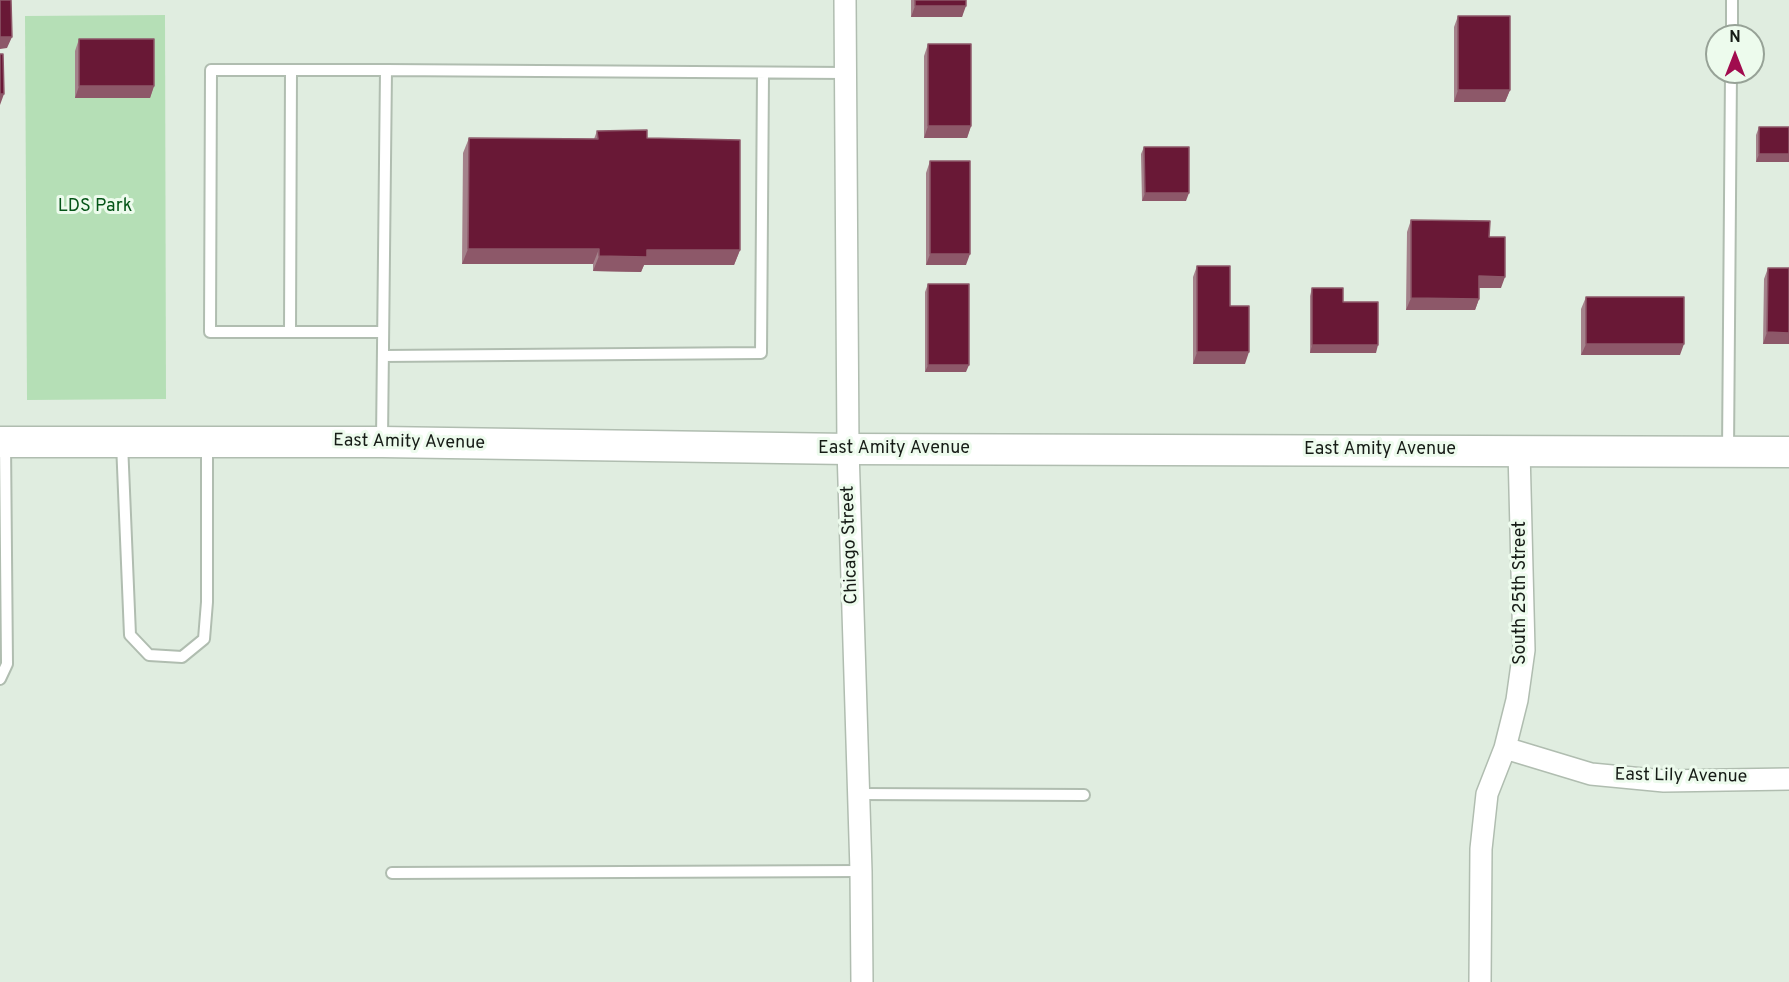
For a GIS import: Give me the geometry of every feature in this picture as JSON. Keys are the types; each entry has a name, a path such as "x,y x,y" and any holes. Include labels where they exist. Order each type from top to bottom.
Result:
{"main road":[{"name":"East Amity Avenue","path":"2,442 382,442 848,449 1789,452"}],"street":[{"name":"Chicago Street","path":"845,0 848,449 859,794 862,982"},
{"name":"South 25th Street","path":"1480,982 1481,849 1487,794 1505,748 1517,700 1524,651 1519,450"},
{"name":"East Lily Avenue","path":"1505,748 1591,774 1664,781 1789,778"}],"lane":[{"path":"1732,0 1732,24"},
{"path":"383,332 210,332 211,70 846,74"},
{"path":"290,332 291,70"},
{"path":"382,442 386,70"},
{"path":"382,356 761,353 763,73"},
{"path":"1728,452 1731,84"},
{"path":"0,679 7,664 2,442"},
{"path":"122,443 130,635 149,655 182,657 204,639 207,602 207,442"},
{"path":"859,794 1084,795"},
{"path":"392,873 861,871"}],"green space":[{"name":"LDS Park","path":"165,15 166,399 27,400 25,16"}],"building":[{"path":"0,0 11,0 12,37 0,37"},
{"path":"915,0 966,0 966,6 915,6"},
{"path":"1458,16 1510,16 1510,90 1458,90"},
{"path":"79,39 154,39 154,86 79,86"},
{"path":"928,44 971,44 971,126 928,126"},
{"path":"0,54 3,54 4,94 0,94"},
{"path":"1759,127 1789,127 1789,154 1759,154"},
{"path":"647,130 647,138 740,140 740,250 647,250 647,257 599,256 599,249 468,249 469,138 598,139 597,131"},
{"path":"1144,147 1189,147 1189,193 1145,193"},
{"path":"930,161 970,161 970,254 930,254"},
{"path":"1411,220 1490,221 1489,237 1505,237 1505,277 1479,276 1479,299 1411,298"},
{"path":"1197,266 1230,266 1230,306 1249,306 1249,352 1197,352"},
{"path":"1768,268 1789,268 1789,333 1767,332"},
{"path":"928,284 969,284 969,365 928,365"},
{"path":"1312,288 1343,288 1343,302 1378,302 1378,345 1312,345"},
{"path":"1586,297 1684,297 1684,344 1586,344"}]}
